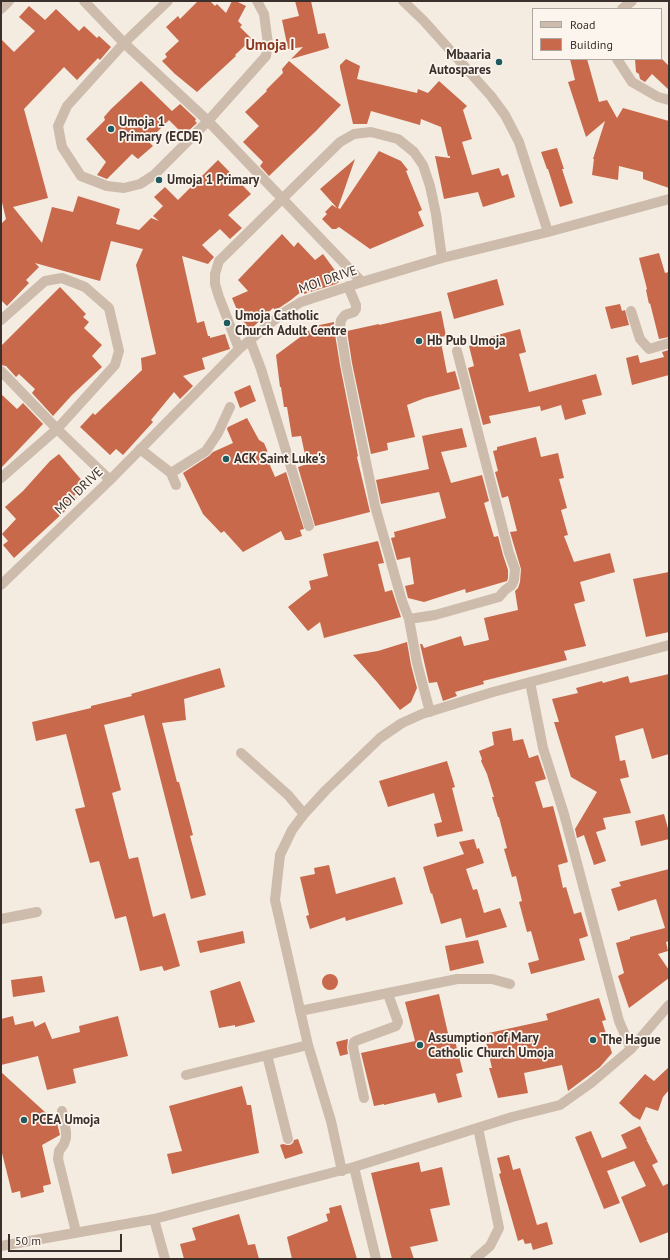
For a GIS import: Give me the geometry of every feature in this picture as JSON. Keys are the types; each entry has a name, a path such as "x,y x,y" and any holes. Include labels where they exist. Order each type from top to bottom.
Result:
{"street":[{"path":"1,9 9,1"},
{"path":"84,1 124,43 208,120 362,282"},
{"path":"168,1 124,43 67,106 58,126 62,147 81,176 107,186 124,188 140,184 154,175 208,120 266,56 268,44 264,14 257,1"},
{"path":"403,1 424,21 491,96 505,115 519,142 548,232"},
{"path":"623,8 632,1"},
{"path":"619,60 632,82 658,97 669,100"},
{"path":"239,349 215,284 215,274 219,261 340,142 354,134 371,132 398,139 414,152 423,165 430,186 436,214 442,258"},
{"name":"MOI DRIVE","path":"1,585 110,480 239,349 300,302 442,258 548,232 669,199"},
{"path":"1,320 45,281 62,278 85,287 109,308 119,351 116,365 57,429 1,478"},
{"path":"348,286 356,305 356,309 354,312 345,315 341,320 340,327 346,364 375,506 402,601 409,619 430,712"},
{"path":"631,311 640,339 649,349 669,343"},
{"path":"250,340 261,370 309,526"},
{"path":"409,619 435,614 499,597 512,585 514,580 515,569 509,553 457,351"},
{"path":"1,371 57,429 110,480"},
{"path":"171,473 206,451 218,433 230,407"},
{"path":"140,449 171,473 176,485"},
{"path":"342,1171 331,1121 308,1045 275,900 280,855 292,830 304,814 326,790 380,738 402,722 530,682 669,645"},
{"path":"530,682 543,748 564,814 619,1021 631,1049"},
{"path":"241,753 288,795 304,814"},
{"path":"1,918 37,912"},
{"path":"300,1011 457,979 492,979 510,984"},
{"path":"364,1098 353,1047 354,1042 396,1026 398,1022 388,994"},
{"path":"1,1246 154,1219 342,1171 512,1117 560,1105 591,1083 631,1049 669,1005"},
{"path":"186,1075 308,1045"},
{"path":"267,1055 288,1139"},
{"path":"62,1111 66,1138 59,1151 58,1159 76,1232"},
{"path":"475,1259 490,1246 499,1228 478,1128"},
{"path":"354,1167 376,1259"},
{"path":"154,1219 165,1259"}],"building":[{"path":"198,1 210,1 215,6 217,4 226,13 232,1 236,1 246,6 238,21 242,25 240,27 252,39 197,92 162,61 167,57 165,54 179,41 166,27 178,16 180,19"},
{"path":"295,1 311,1 318,34 325,33 329,48 291,59 303,47 288,49 282,20 299,16"},
{"path":"29,6 45,20 56,9 79,31 84,26 97,38 99,36 111,47 100,60 98,58 77,80 64,67 24,109 48,198 13,207 42,243 52,207 73,212 78,196 120,209 116,224 139,230 151,218 159,221 153,216 163,206 154,197 165,187 178,200 218,160 251,194 228,215 242,228 230,239 220,229 202,245 214,257 208,264 182,256 197,323 204,321 208,336 210,336 210,338 225,334 230,349 202,358 205,369 183,376 193,386 180,399 174,392 151,420 153,422 123,455 116,449 110,455 80,427 93,413 95,415 142,370 141,358 156,354 136,265 143,249 111,241 100,281 35,263 39,267 26,280 29,283 7,306 1,300 1,224 6,219 1,198 1,39 14,52 35,31 19,17"},
{"path":"346,59 360,66 357,79 417,93 418,89 428,93 439,81 467,106 463,110 472,139 462,142 472,175 499,168 502,176 508,174 515,197 483,207 478,192 444,199 435,156 450,158 450,156 448,156 441,127 421,119 420,125 371,111 367,124 353,124 340,68 340,65"},
{"path":"662,59 669,66 669,90 652,74 645,82 640,79 639,74 636,72 635,60"},
{"path":"570,60 587,60 599,102 607,100 617,118 623,108 669,121 669,188 643,179 643,172 619,166 618,180 592,175 593,159 605,121 586,137 568,82 575,80"},
{"path":"289,61 341,105 269,176 260,166 263,162 243,142 259,126 245,112 283,73 282,69"},
{"path":"141,81 172,111 180,104 196,119 195,121 197,123 183,134 169,120 148,141 153,146 138,159 132,154 107,179 97,175 106,162 86,139 105,120 104,117 111,109"},
{"path":"557,148 573,203 560,207 541,152"},
{"path":"379,151 401,161 408,170 406,171 422,210 418,212 424,226 370,249 339,227 332,229 322,219 327,214 325,212 332,205 337,208 320,189 355,159 338,208 340,209"},
{"path":"282,234 294,247 298,242 315,260 323,254 342,280 336,284 304,294 302,291 276,310 273,308 250,330 240,317 232,298 248,291 238,280"},
{"path":"659,253 665,273 669,272 669,337 659,339 650,303 649,304 647,289 639,258"},
{"path":"497,279 504,305 454,319 447,293"},
{"path":"60,287 86,314 83,317 89,322 84,328 102,345 92,356 102,367 72,395 53,416 32,393 35,389 19,374 16,377 6,366 1,365 1,346"},
{"path":"620,304 622,311 625,310 629,325 611,329 605,307"},
{"path":"441,311 446,336 440,337 447,373 455,371 460,389 425,398 407,405 415,437 387,443 388,450 371,454 352,363 347,331"},
{"path":"334,322 340,365 357,457 370,512 315,526 298,467 307,464 301,436 292,437 287,407 284,407 280,387 276,355 315,326"},
{"path":"520,329 526,352 519,354 529,392 596,374 602,395 582,400 586,414 565,420 561,405 541,411 540,406 489,416 491,423 483,425 468,368 474,366 469,346 480,343 479,340"},
{"path":"669,350 669,375 632,385 626,358 638,355 640,363 664,357 662,352"},
{"path":"250,385 256,401 240,408 234,392"},
{"path":"1,394 17,409 23,403 43,424 1,468"},
{"path":"247,418 259,440 264,443 267,450 269,463 275,477 286,472 304,529 300,530 302,536 290,540 285,540 281,531 243,552 224,531 221,533 203,514 183,473 213,452 233,443 227,429 228,427"},
{"path":"462,428 467,447 441,452 451,483 482,475 489,501 484,503 494,537 498,536 508,570 508,578 507,581 466,593 465,589 424,602 408,598 405,586 414,584 410,557 397,560 391,538 395,537 394,532 446,518 439,492 381,504 376,480 429,469 422,436"},
{"path":"536,437 541,457 558,453 564,478 559,479 567,508 561,510 568,535 564,536 574,562 610,553 615,572 580,582 585,601 574,604 586,646 564,651 567,660 483,681 484,684 455,692 457,696 443,701 437,682 429,683 420,644 422,644 424,648 461,636 464,646 489,640 484,618 518,610 515,591 520,582 521,569 510,532 517,531 508,496 502,498 495,472 498,471 493,451 497,450 497,447"},
{"path":"59,454 85,484 74,496 77,498 65,511 14,558 3,545 8,541 2,534 16,519 5,507 23,491 50,461"},
{"path":"378,541 384,563 378,564 385,592 392,590 401,617 324,638 320,622 308,631 288,607 311,589 309,581 328,576 323,554"},
{"path":"669,572 669,632 646,637 633,579"},
{"path":"407,642 417,688 411,702 400,710 353,655 378,651"},
{"path":"220,668 225,687 184,699 186,720 162,723 177,782 179,782 193,835 190,836 206,895 191,899 144,715 104,725 121,790 112,793 129,859 138,857 153,917 165,913 180,966 164,971 162,966 140,971 126,916 115,919 99,861 90,863 75,809 85,807 66,734 36,741 32,722 91,708 91,706 132,696 131,694"},
{"path":"669,674 669,754 652,759 643,728 615,736 620,761 625,760 629,777 620,779 631,813 603,818 606,829 596,832 606,861 594,865 584,835 577,838 575,829 597,792 571,777 554,722 559,722 552,699 578,693 576,688 602,681 603,683 628,676 630,683"},
{"path":"511,728 513,741 523,739 529,758 538,755 546,779 535,782 543,808 553,806 568,862 558,865 563,888 566,887 574,914 581,912 588,936 579,939 585,960 531,974 528,963 539,960 531,931 527,932 519,902 522,901 516,876 512,877 504,849 507,848 492,797 494,797 479,751 494,745 492,732"},
{"path":"447,761 455,787 452,788 463,831 437,837 434,824 442,822 434,793 388,807 379,781"},
{"path":"664,814 669,832 669,839 641,846 635,821"},
{"path":"474,839 484,863 466,869 473,890 477,889 484,913 500,908 507,927 466,938 461,918 441,924 423,867 464,854 459,842"},
{"path":"329,865 336,894 395,877 403,904 346,921 345,917 310,929 306,916 309,915 300,877 315,874 314,868"},
{"path":"669,869 669,941 666,942 668,951 658,954 669,970 669,978 629,1008 618,976 624,973 616,943 630,939 630,937 665,928 656,899 618,911 611,889 621,886 619,882"},
{"path":"243,931 245,943 200,953 197,941"},
{"path":"478,940 484,963 450,971 445,946"},
{"path":"330,974 336,976 338,982 336,988 330,990 324,988 322,982 324,976"},
{"path":"42,976 45,992 13,997 11,980"},
{"path":"240,981 255,1022 235,1027 235,1025 219,1028 210,991"},
{"name":"Assumption of Mary Catholic Church Umoja","path":"439,994 450,1042 455,1041 463,1072 456,1074 462,1097 438,1103 435,1093 374,1106 361,1053 415,1041 405,1002"},
{"path":"599,998 606,1020 602,1021 612,1053 600,1067 568,1091 562,1065 524,1073 528,1093 498,1098 489,1068 492,1068 484,1034 548,1020 546,1014"},
{"path":"13,1016 15,1025 33,1021 35,1027 45,1022 52,1039 80,1032 79,1026 118,1016 128,1056 73,1069 76,1083 47,1090 38,1056 1,1065 1,1019"},
{"path":"348,1039 348,1054 340,1056 336,1042"},
{"path":"669,1067 669,1090 663,1097 658,1111 646,1107 640,1120 633,1116 619,1103 645,1074 654,1081"},
{"path":"1,1072 57,1123 60,1135 42,1145 51,1184 43,1186 44,1192 21,1198 20,1191 12,1193 1,1149"},
{"path":"242,1086 247,1105 251,1105 259,1153 172,1174 167,1154 182,1151 169,1106"},
{"path":"640,1126 647,1140 646,1141 658,1162 652,1165 663,1186 669,1183 669,1232 640,1243 621,1197 646,1186 634,1161 607,1171 620,1203 604,1209 575,1137 591,1131 602,1158 627,1148 621,1135"},
{"path":"298,1139 303,1153 285,1159 280,1145 290,1145 294,1140"},
{"path":"509,1155 513,1170 520,1168 537,1225 547,1222 553,1244 533,1250 531,1243 525,1244 523,1239 518,1241 499,1174 501,1173 497,1158"},
{"path":"419,1162 421,1172 442,1167 450,1205 430,1209 438,1241 410,1247 414,1259 392,1259 371,1173"},
{"path":"341,1205 357,1259 292,1259 287,1237 328,1221 326,1214 330,1213 329,1208"},
{"path":"239,1214 248,1245 255,1244 259,1259 184,1259 180,1244 196,1240 192,1228"}],"place":[{"name":"Mbaaria Autospares","path":"499,62"},
{"name":"Umoja 1 Primary (ECDE)","path":"111,129"},
{"name":"Umoja 1 Primary","path":"159,180"},
{"name":"Umoja Catholic Church Adult Centre","path":"227,323"},
{"name":"Hb Pub Umoja","path":"419,341"},
{"name":"ACK Saint Luke's","path":"226,459"},
{"name":"The Hague","path":"593,1040"},
{"name":"Assumption of Mary Catholic Church Umoja","path":"420,1045"},
{"name":"PCEA Umoja","path":"24,1120"}],"district":[{"name":"Umoja I","path":"270,46"}]}
